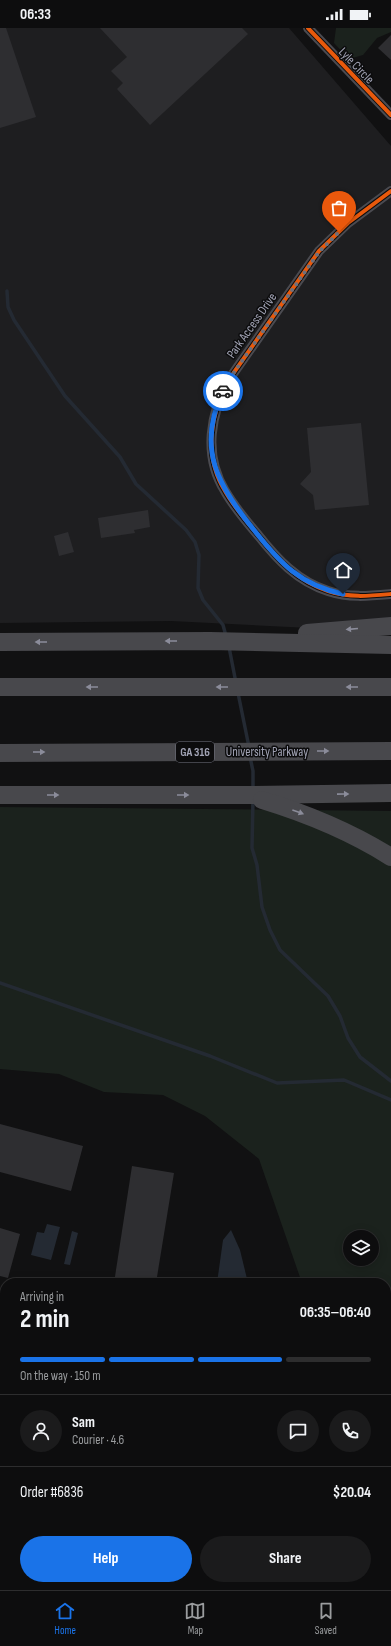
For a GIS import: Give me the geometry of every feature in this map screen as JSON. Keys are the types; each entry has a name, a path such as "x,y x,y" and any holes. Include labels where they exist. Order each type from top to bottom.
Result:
{"highway":[{"path":"210,641 391,626"},
{"path":"0,642 210,641 391,645"},
{"path":"0,686 391,687"},
{"name":"University Parkway","path":"0,753 391,751"},
{"path":"0,795 248,795 391,793"},
{"path":"248,795 337,827 367,842 391,857"}],"street":[{"name":"Lyle Circle","path":"308,28 391,115"},
{"name":"Park Access Drive","path":"391,191 348,223 319,252 230,378 219,399 211,433 214,464 224,490 270,550 288,569 303,580 328,591 358,596 391,594"}],"shaded area":[{"path":"0,28 289,28 391,146 391,632 171,621 0,623"},
{"path":"336,28 391,28 391,32 377,38 363,55 349,59 334,43"},
{"path":"0,807 391,811 391,1278 300,1278 259,1159 205,1116 163,1095 104,1092 59,1074 0,1069"},
{"path":"47,1224 60,1227 51,1260 31,1255 37,1232 44,1233"},
{"path":"231,1230 240,1250 247,1278 218,1278 223,1240"},
{"path":"72,1231 78,1233 70,1265 64,1264"}],"building":[{"path":"0,28 6,28 36,117 0,128"},
{"path":"100,28 242,28 248,34 150,125 117,89 123,83 111,71 127,57"},
{"path":"391,35 391,60 378,48"},
{"path":"361,423 369,505 315,510 313,495 300,484 311,472 307,428"},
{"path":"148,510 150,527 134,530 135,533 101,538 98,518"},
{"path":"68,532 74,552 59,556 54,536"},
{"path":"0,1124 83,1146 71,1191 0,1172"},
{"path":"132,1166 174,1173 157,1278 115,1278"},
{"path":"0,1228 20,1234 8,1278 0,1276"}],"waterway":[{"path":"7,291 8,307 14,320 65,396 120,457 136,484 186,530 195,542 199,555 198,588 203,600 223,625 226,636"},
{"path":"229,647 236,683"},
{"path":"238,693 249,747"},
{"path":"250,757 253,771 253,789"},
{"path":"253,799 252,848 257,865 262,907 270,930 280,950 328,996 340,1016 348,1038 360,1057 391,1081"},
{"path":"0,983 210,1056 277,1083 344,1080 391,1100"}],"cycle path":[{"path":"308,28 391,115"},
{"path":"391,191 348,223 319,251 230,378 218,405 212,434 214,463 218,477 225,491 240,514 280,561 297,575 317,587 328,591 344,595 359,596 391,594"}],"way so far":[{"path":"223,391 230,378 319,252 339,232"}],"route":[{"path":"223,391 215,410 211,433 214,464 224,490 275,556 288,569 303,580 315,586 328,591 343,594"}]}
